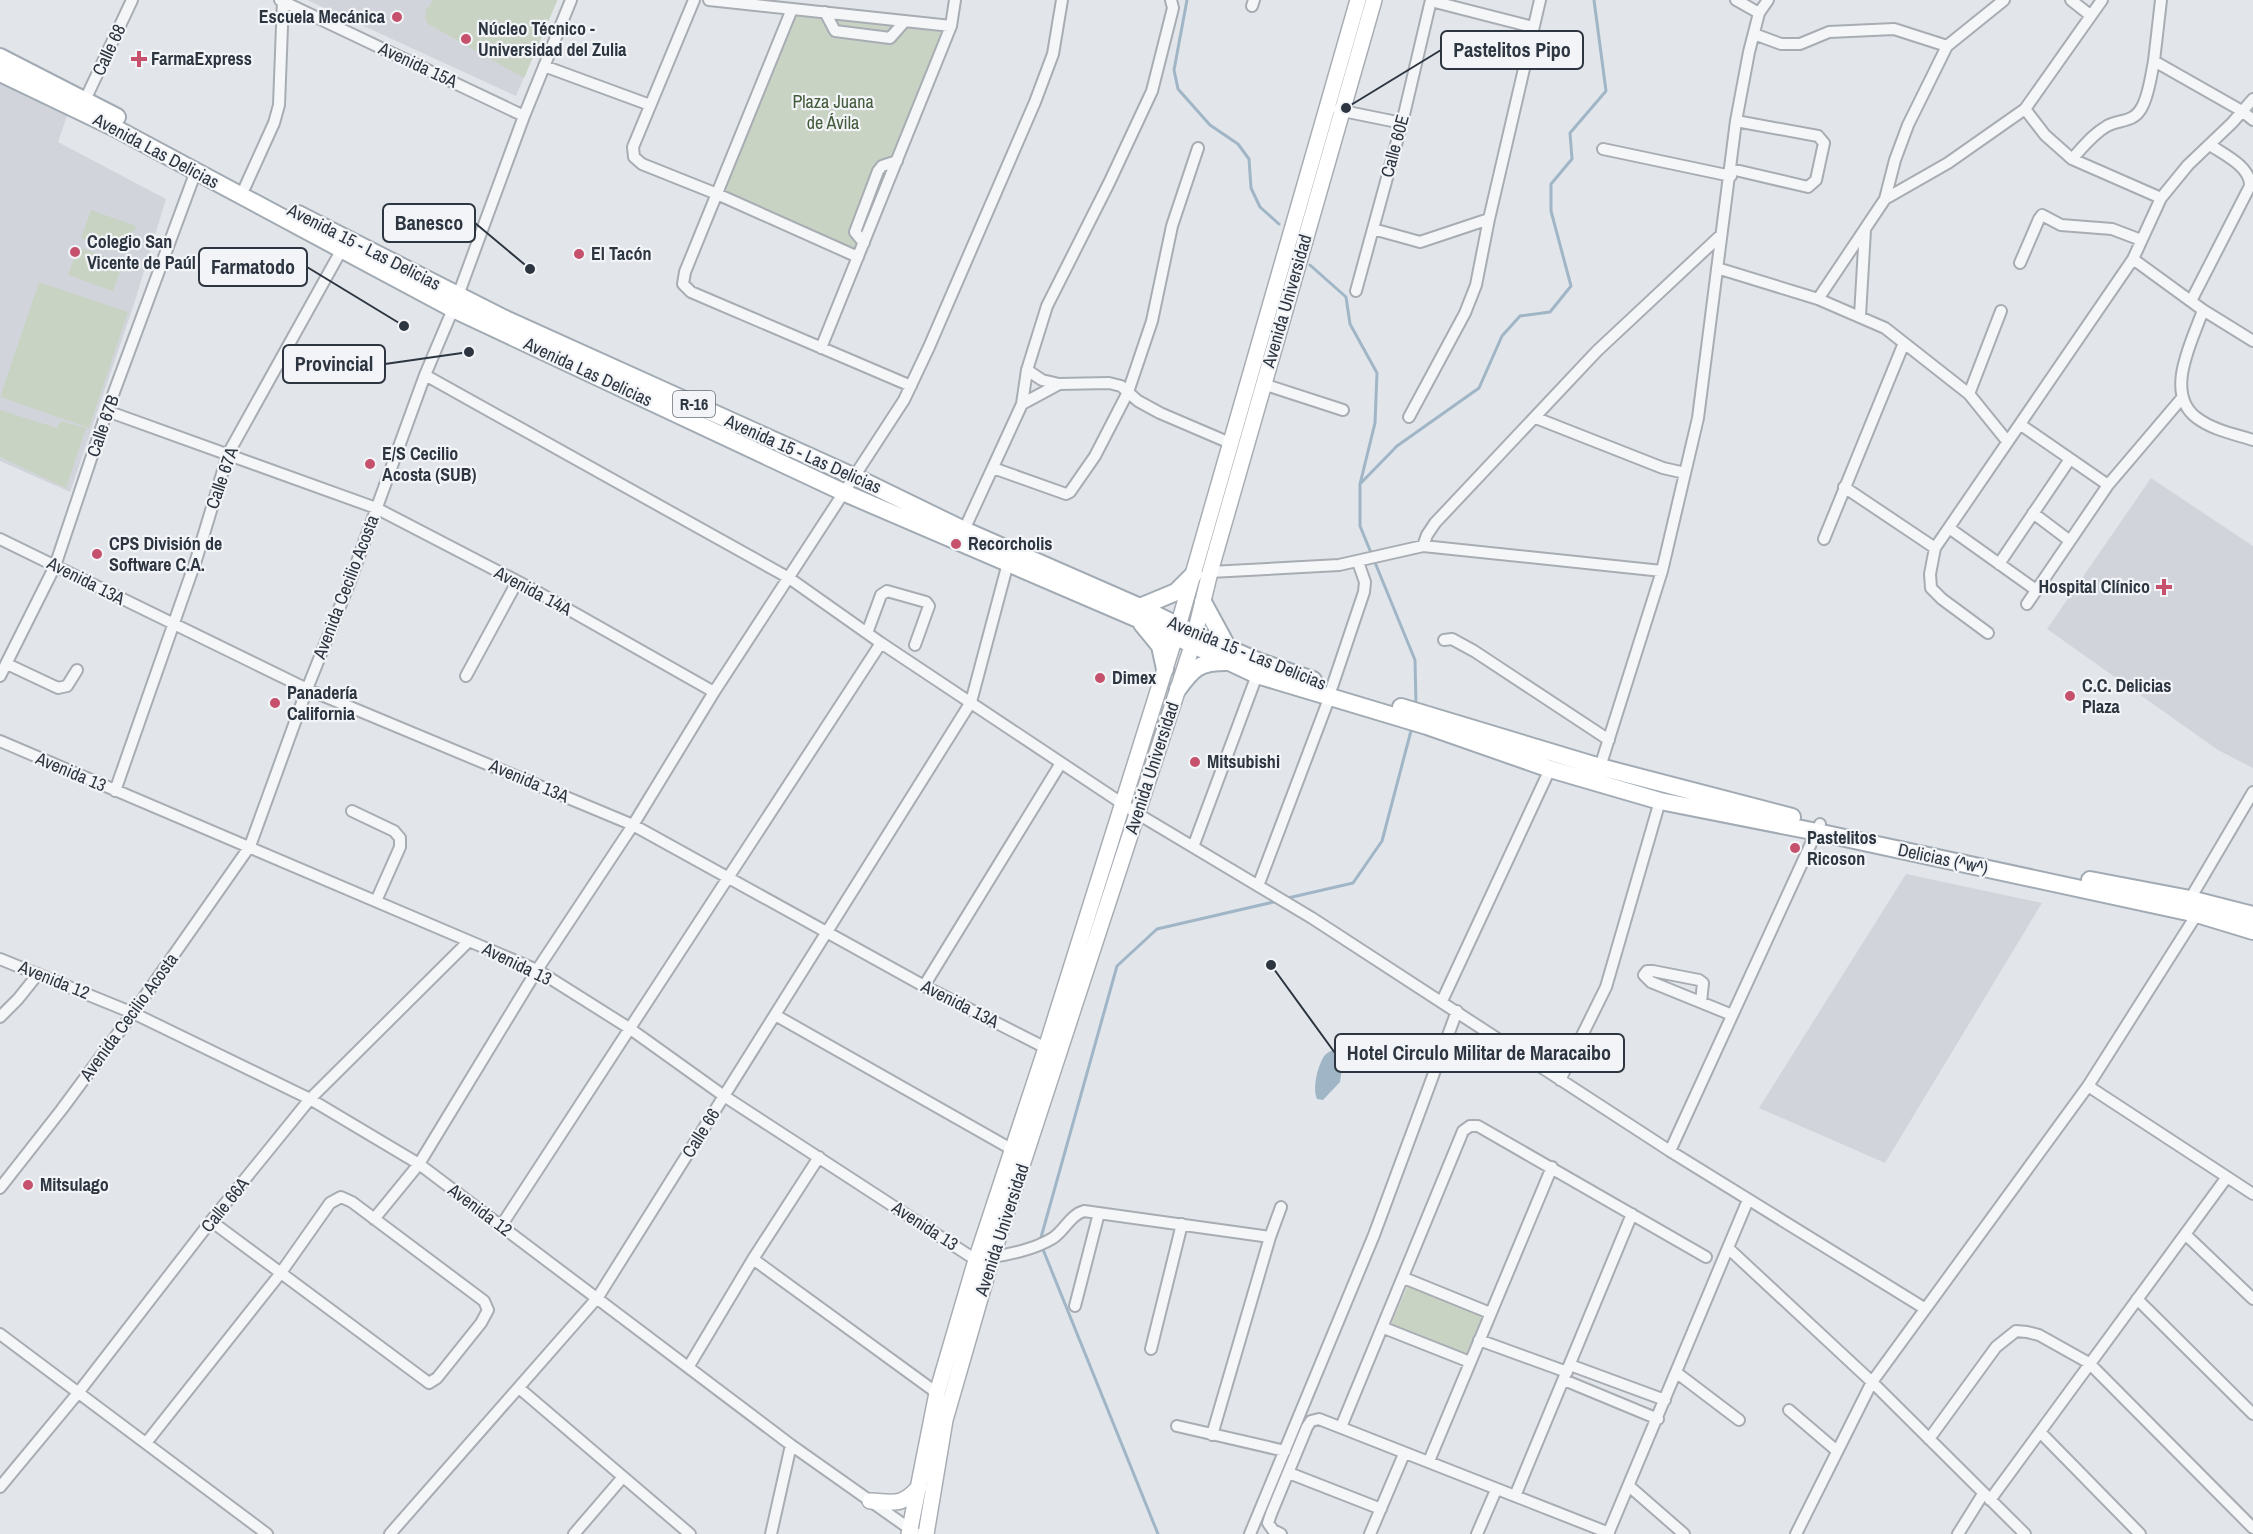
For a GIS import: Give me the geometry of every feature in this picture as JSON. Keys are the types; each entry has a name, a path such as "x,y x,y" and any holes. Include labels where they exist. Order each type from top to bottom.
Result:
{"main road":[{"name":"Avenida 15 - Las Delicias","path":"0,57 86,100 455,301 501,316 855,477 1139,613"},
{"name":"Avenida Las Delicias","path":"0,73 115,128 342,249 455,301 845,493 1008,563 1139,613 1228,655 1257,675 1331,692 1429,721"},
{"path":"1165,669 1160,646 1139,613 1176,592 1202,573"},
{"path":"1178,689 1191,670 1228,655 1203,602"},
{"name":"Avenida 15 - Las Delicias","path":"1228,655 1260,662 1331,692"},
{"name":"Delicias (^w^)","path":"1429,721 1819,828"},
{"name":"Delicias (^w^)","path":"1429,721 1550,769 1660,801 1819,828 2194,906 2252,914"},
{"name":"Delicias (^w^)","path":"2194,906 2253,931"}],"street":[{"name":"Calle 68","path":"86,100 132,0"},
{"path":"245,187 274,123 279,105 282,0"},
{"name":"Avenida 15A","path":"282,0 524,116"},
{"name":"Avenida Cecilio Acosta","path":"0,1188 133,1013 250,846 425,375 571,0"},
{"path":"693,0 633,147 634,157 642,164 717,194 858,257"},
{"path":"710,0 951,26"},
{"path":"821,348 951,26 955,0"},
{"path":"374,1219 419,1164 537,970 633,825 714,692 904,400 1035,102 1053,54 1062,0"},
{"name":"Avenida Universidad","path":"926,1534 945,1420 1013,1150 1177,632 1202,573 1263,384 1334,109 1358,0"},
{"name":"Avenida Universidad","path":"912,1532 937,1393 1138,814 1178,689 1203,602 1202,573 1230,443 1334,109 1374,0"},
{"path":"1409,417 1465,313 1476,285 1540,0"},
{"path":"1736,0 1759,13"},
{"path":"1600,767 1662,571 1698,418 1736,121 1759,13 1768,0"},
{"path":"1818,299 1885,199 1895,160 1908,125 1947,46 2004,0"},
{"path":"2072,0 2090,15"},
{"path":"1885,199 1948,163 2025,110 2102,0"},
{"path":"2072,159 2088,140 2108,125 2129,121 2142,108 2154,61 2161,0"},
{"path":"1431,1 1533,27"},
{"name":"Calle 60E","path":"1356,291 1402,123 1431,1"},
{"path":"964,530 1022,404 1027,370 1047,306 1152,91 1173,3"},
{"path":"792,9 683,284 691,292 911,386"},
{"path":"825,12 836,31 885,39 894,35 905,21"},
{"path":"1754,34 1781,44 1800,44 1829,32 1894,29 1947,46"},
{"path":"2154,61 2242,111 2253,120"},
{"path":"544,66 650,105"},
{"path":"1988,633 1942,599 1931,588 1930,574 1935,548 2133,259 2161,198 2188,165 2211,145 2253,99"},
{"path":"1334,109 1402,123"},
{"path":"2025,110 2044,135 2072,159 2161,198"},
{"path":"1603,149 1808,188 1816,180 1824,143 1818,136 1736,121"},
{"path":"2191,301 2250,186 2248,174 2211,145"},
{"path":"993,468 1060,493 1070,492 1095,456 1128,392 1152,321 1172,226 1198,148"},
{"name":"Calle 67B","path":"0,676 55,566 107,411 196,171"},
{"path":"2020,263 2038,219 2042,215 2061,225 2112,229 2141,240"},
{"path":"1373,229 1420,242 1460,231 1489,219"},
{"path":"1860,316 1864,230"},
{"path":"1423,546 1435,524 1597,351 1721,235"},
{"name":"Calle 67A","path":"115,791 174,625 228,454 342,249"},
{"path":"2133,259 2203,310 2253,341"},
{"path":"1717,268 1818,299 1885,328 1968,394 2007,441"},
{"path":"2203,310 2181,374 2182,398 2188,410 2196,418 2213,427 2253,440"},
{"path":"1968,394 2001,311"},
{"path":"1824,539 1904,343"},
{"path":"1027,370 1042,380 1059,384 1108,382 1121,386 1138,401 1160,413 1230,443"},
{"path":"425,375 789,578 881,643 1138,814 1285,902 1442,1001 1670,1151 1924,1308"},
{"path":"1022,404 1059,384"},
{"path":"1263,384 1343,410"},
{"path":"2027,604 2109,485 2182,398"},
{"name":"Avenida 14A","path":"107,411 376,508 517,582 714,692"},
{"path":"1536,418 1663,468 1685,473"},
{"path":"2021,425 2109,485"},
{"path":"1999,564 2070,459"},
{"path":"1844,487 1935,548"},
{"path":"2033,513 2070,541"},
{"path":"1948,528 2036,590"},
{"name":"Avenida 13A","path":"0,539 307,689 633,825 924,986 1046,1048"},
{"path":"1202,573 1307,568 1362,561 1423,546 1662,571"},
{"path":"1260,887 1331,692 1364,592 1362,561"},
{"name":"Calle 66","path":"390,1534 598,1297 971,702 1008,563"},
{"path":"466,676 517,582"},
{"path":"867,633 881,595 887,591 926,602 929,606 915,645"},
{"path":"1444,639 1452,639 1474,651 1609,740"},
{"path":"501,1226 881,643"},
{"path":"6,664 58,688 67,686 77,670"},
{"path":"1193,847 1257,675"},
{"name":"Avenida 13","path":"0,741 537,970 629,1028 724,1096 984,1259"},
{"path":"924,986 1061,763"},
{"path":"1442,1001 1550,769"},
{"path":"1796,1534 1872,1382 2088,1086 2194,906 2253,792"},
{"path":"1560,1080 1605,987 1660,801"},
{"path":"352,811 394,831 400,838 400,847 376,901"},
{"path":"1670,1151 1819,828"},
{"name":"Calle 66A","path":"0,1487 78,1393 211,1221 310,1099 469,941"},
{"name":"Avenida 12","path":"0,959 133,1013 310,1099 419,1164 791,1445 912,1532"},
{"path":"1701,1002 1703,983 1699,980 1653,971 1647,971 1644,975 1651,982 1732,1015"},
{"path":"0,1017 38,974"},
{"path":"1250,1534 1374,1235 1457,1011"},
{"path":"775,1015 1013,1150"},
{"path":"2088,1086 2253,1194"},
{"path":"1341,1427 1384,1328 1463,1131 1470,1126 1478,1126 1552,1167 1706,1257"},
{"path":"688,1366 819,1157"},
{"path":"1429,1461 1552,1167"},
{"path":"1958,1534 2040,1432 2227,1177"},
{"path":"146,1443 280,1274 330,1203 341,1197 352,1202 484,1301 488,1310 481,1323 437,1378 429,1383 280,1274 211,1221"},
{"path":"1281,1534 1273,1530 1268,1523 1311,1421 1319,1419 1609,1533 1748,1200"},
{"path":"1212,1435 1270,1237 1281,1207"},
{"path":"984,1259 1035,1246 1053,1237 1076,1213 1084,1211 1270,1237"},
{"path":"1075,1306 1099,1213"},
{"path":"1515,1496 1632,1214"},
{"path":"1151,1349 1182,1224"},
{"path":"2185,1234 2253,1299"},
{"path":"1728,1248 1872,1382 2025,1534"},
{"path":"753,1259 937,1393"},
{"path":"1404,1278 1490,1313"},
{"path":"2137,1299 2253,1414"},
{"path":"1384,1328 1470,1362"},
{"path":"1929,1439 2005,1338 2016,1332 2039,1335 2089,1363 2253,1528"},
{"path":"0,1334 267,1534"},
{"path":"1479,1340 1567,1372 1665,1400"},
{"path":"1567,1372 1658,1419"},
{"path":"1677,1373 1739,1420"},
{"path":"519,1388 690,1534"},
{"path":"1789,1410 1837,1451"},
{"path":"1177,1426 1285,1451"},
{"path":"2040,1432 2140,1534"},
{"path":"771,1534 791,1445"},
{"path":"1370,1534 1404,1454"},
{"path":"1289,1473 1382,1509"},
{"path":"574,1534 623,1477"},
{"path":"1629,1486 1684,1534"},
{"path":"870,1501 907,1500 919,1487"},
{"path":"1477,1534 1496,1490"}],"shaded area":[{"name":"Núcleo Técnico - Universidad del Zulia","path":"307,0 557,0 516,96"},
{"name":"Colegio San Vicente de Paúl","path":"0,79 69,110 58,142 166,199 134,304 70,492 0,461"},
{"name":"Hospital Clínico","path":"2151,478 2253,546 2253,768 2218,750 2047,629"},
{"path":"1906,874 2042,903 1885,1163 1759,1108"}],"green space":[{"path":"433,0 557,1 524,78 428,24 425,19 426,10"},
{"name":"Plaza Juana de Ávila","path":"794,11 948,28 857,254 720,193"},
{"path":"91,210 136,226 126,254 81,238"},
{"path":"78,247 123,263 113,291 68,275"},
{"path":"39,282 128,312 89,428 0,397"},
{"path":"0,410 57,428 61,421 86,428 66,488 0,457"},
{"path":"1408,1285 1484,1316 1468,1354 1391,1324"}],"water":[{"path":"1339,1048 1345,1050 1349,1063 1342,1068 1340,1082 1323,1100 1317,1099 1315,1083 1322,1059"}],"waterway":[{"path":"1187,0 1174,70 1178,89 1210,125 1238,144 1249,159 1251,188 1260,207 1279,224"},
{"path":"1416,705 1415,660 1360,526 1360,484 1397,446 1479,388 1502,336 1520,316 1550,312 1571,286 1551,211 1551,184 1572,159 1570,133 1606,91 1594,0"},
{"path":"1310,265 1346,297 1350,324 1377,373 1375,423 1360,484"},
{"path":"1288,898 1353,883 1382,841 1412,727"},
{"path":"1040,1241 1117,966 1157,929 1278,901"},
{"path":"1042,1247 1158,1534"}],"place":[{"name":"Escuela Mecánica","path":"397,17"},
{"name":"Núcleo Técnico - Universidad del Zulia","path":"466,39"},
{"name":"FarmaExpress","path":"139,59"},
{"name":"Pastelitos Pipo","path":"1346,108"},
{"name":"Colegio San Vicente de Paúl","path":"75,252"},
{"name":"El Tacón","path":"579,254"},
{"name":"Banesco","path":"530,269"},
{"name":"Farmatodo","path":"404,326"},
{"name":"Provincial","path":"469,352"},
{"name":"E/S Cecilio Acosta (SUB)","path":"370,464"},
{"name":"Recorcholis","path":"956,544"},
{"name":"CPS División de Software C.A.","path":"97,554"},
{"name":"Hospital Clínico","path":"2164,587"},
{"name":"Dimex","path":"1100,678"},
{"name":"C.C. Delicias Plaza","path":"2070,696"},
{"name":"Panadería California","path":"275,703"},
{"name":"Mitsubishi","path":"1195,762"},
{"name":"Pastelitos Ricoson","path":"1795,848"},
{"name":"Hotel Circulo Militar de Maracaibo","path":"1271,965"},
{"name":"Mitsulago","path":"28,1185"}]}
